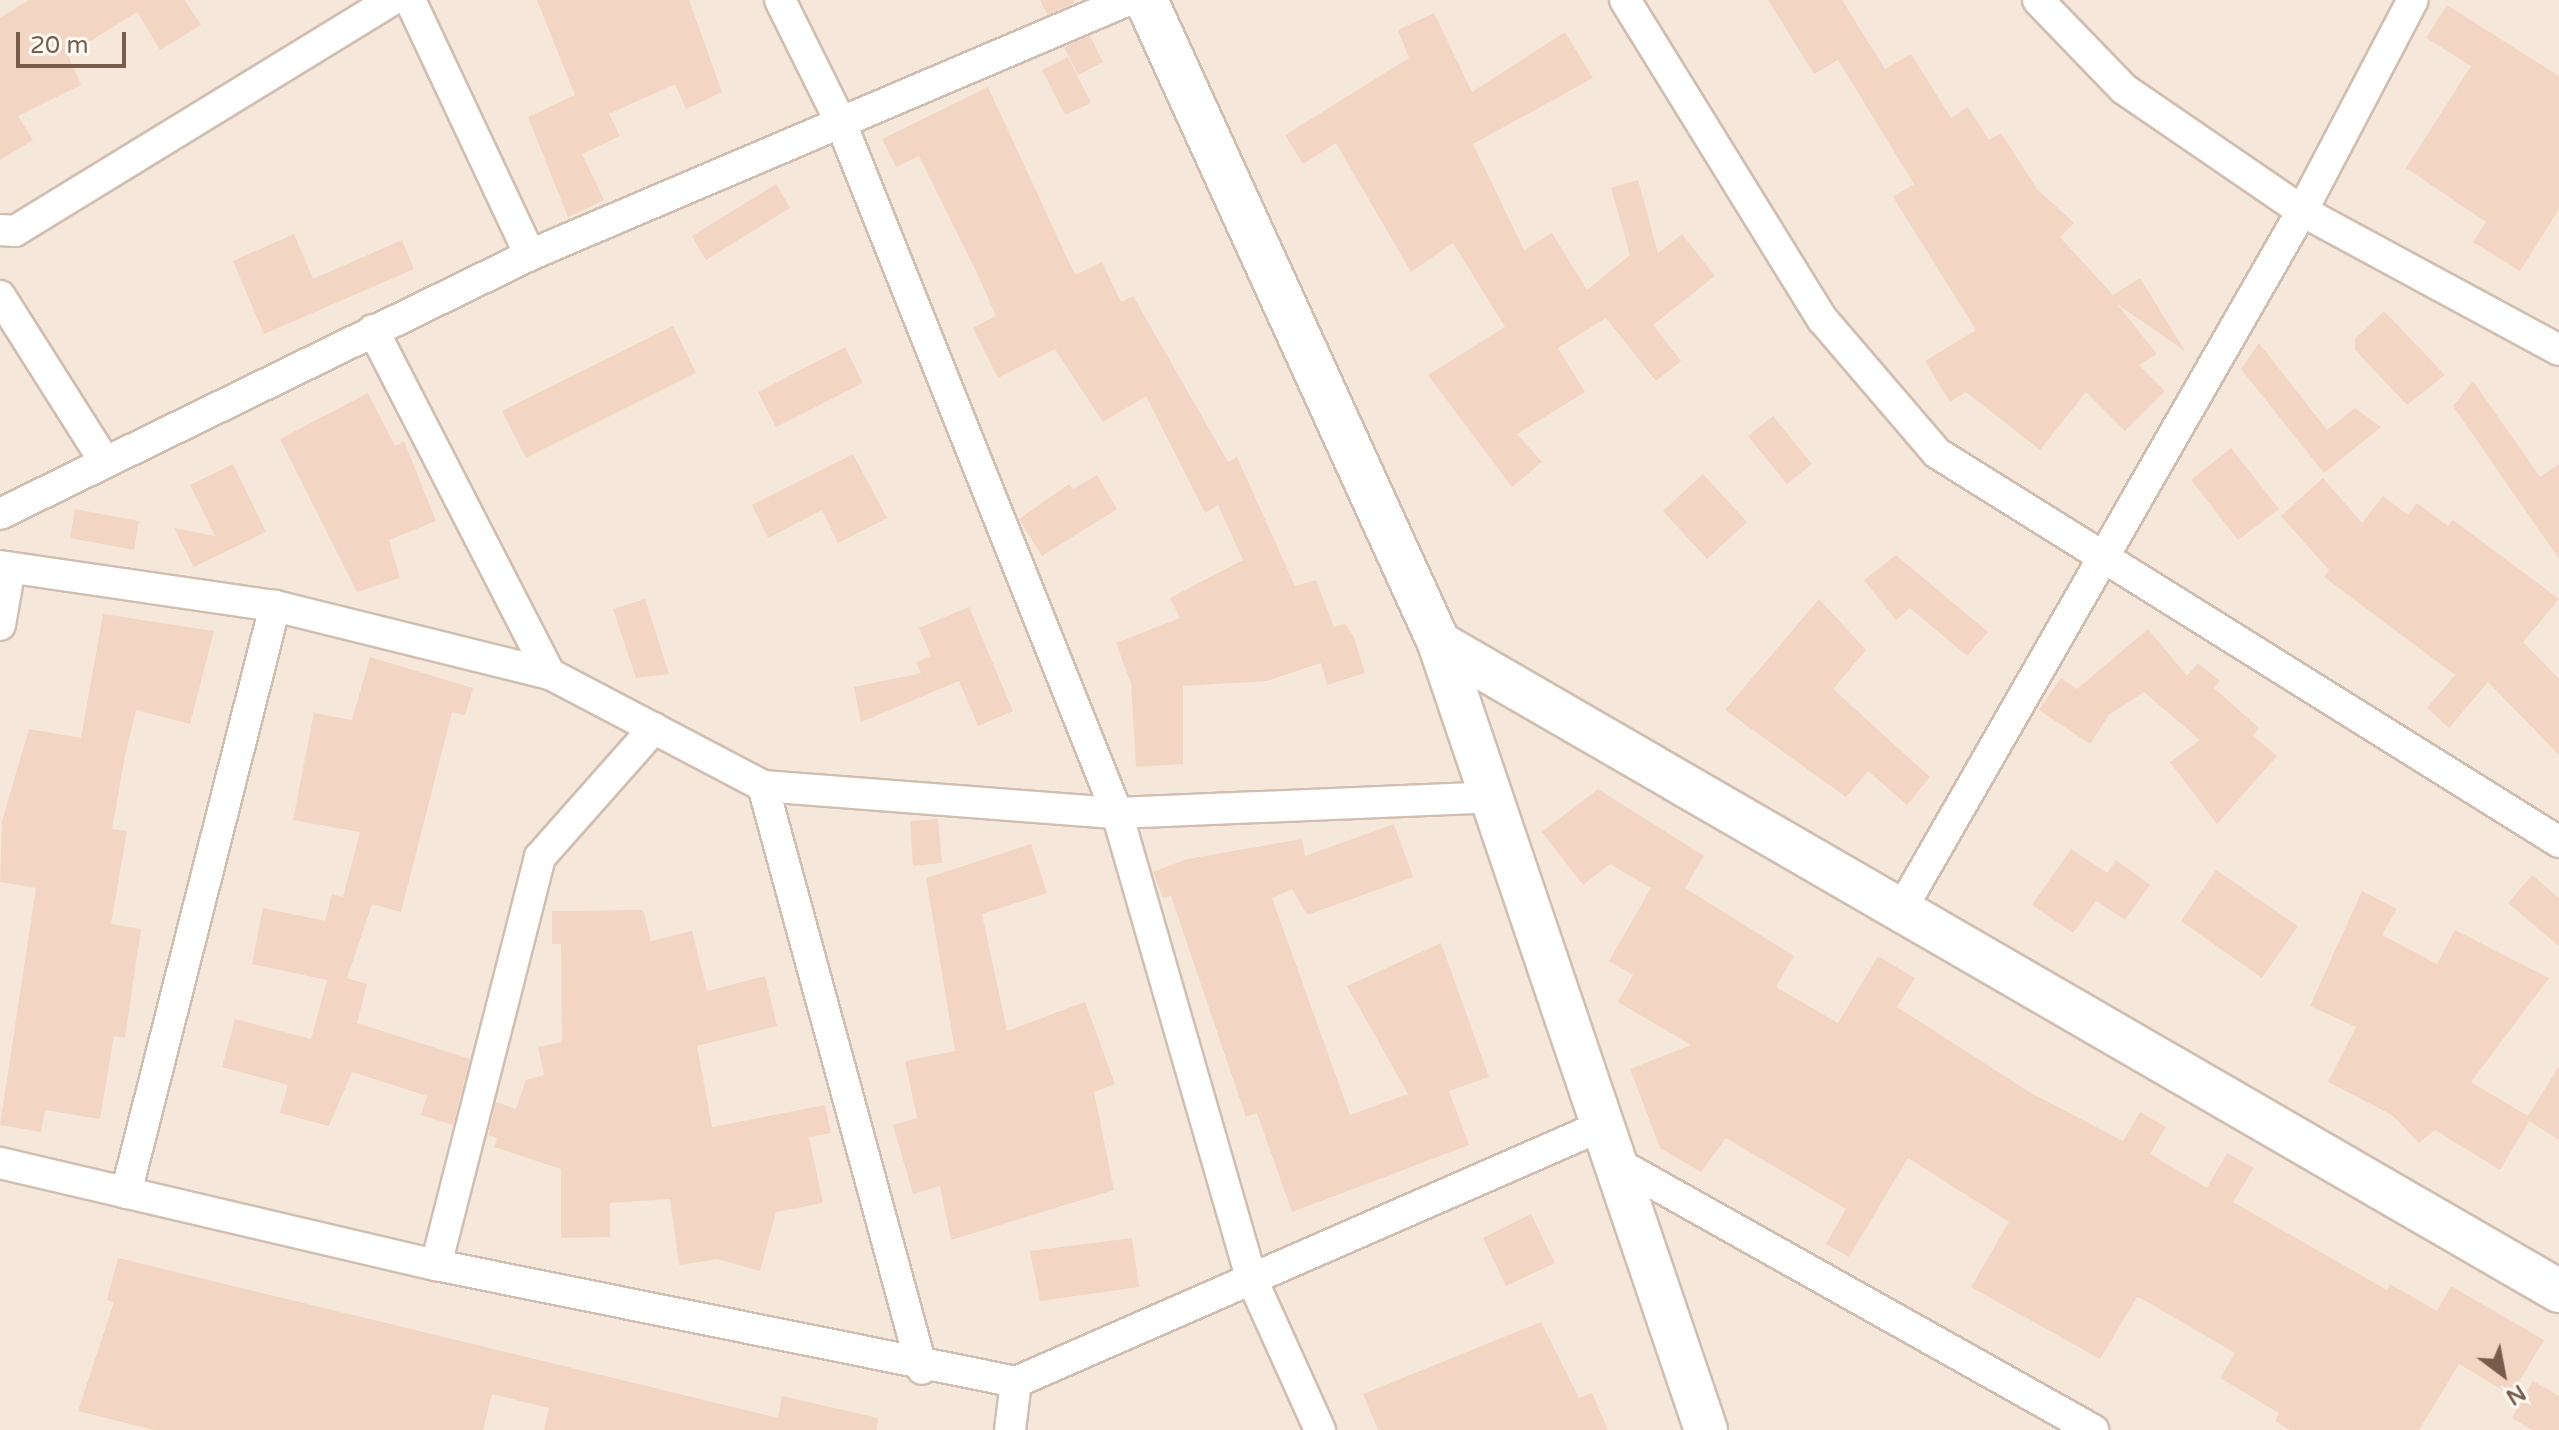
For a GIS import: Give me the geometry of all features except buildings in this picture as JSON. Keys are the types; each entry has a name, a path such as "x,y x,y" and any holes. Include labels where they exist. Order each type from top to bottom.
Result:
{"street":[{"path":"0,230 15,231 392,0"},
{"path":"410,0 530,255"},
{"path":"780,0 841,123 1117,813 1250,1275 1320,1430"},
{"path":"0,514 530,255 1128,0"},
{"path":"1146,0 1439,643 1606,1124 1706,1430"},
{"path":"1625,0 1823,320 1937,453 2101,561 2559,842"},
{"path":"2038,0 2124,89 2302,211 2559,350"},
{"path":"1901,910 2302,211 2413,0"},
{"path":"0,296 105,462"},
{"path":"373,330 550,674"},
{"path":"0,625 5,567 275,606 550,674 763,786 1117,813 1492,797"},
{"path":"126,1193 275,606"},
{"path":"1439,643 2559,1291"},
{"path":"436,1265 540,857 654,728"},
{"path":"763,786 922,1369"},
{"path":"0,1163 436,1265 922,1369 1016,1382 1250,1275 1606,1124"},
{"path":"1619,1164 2093,1430"},
{"path":"1010,1430 1016,1382"}],"shaded area":[{"path":"0,0 2559,0 2559,1430 0,1430"}]}
